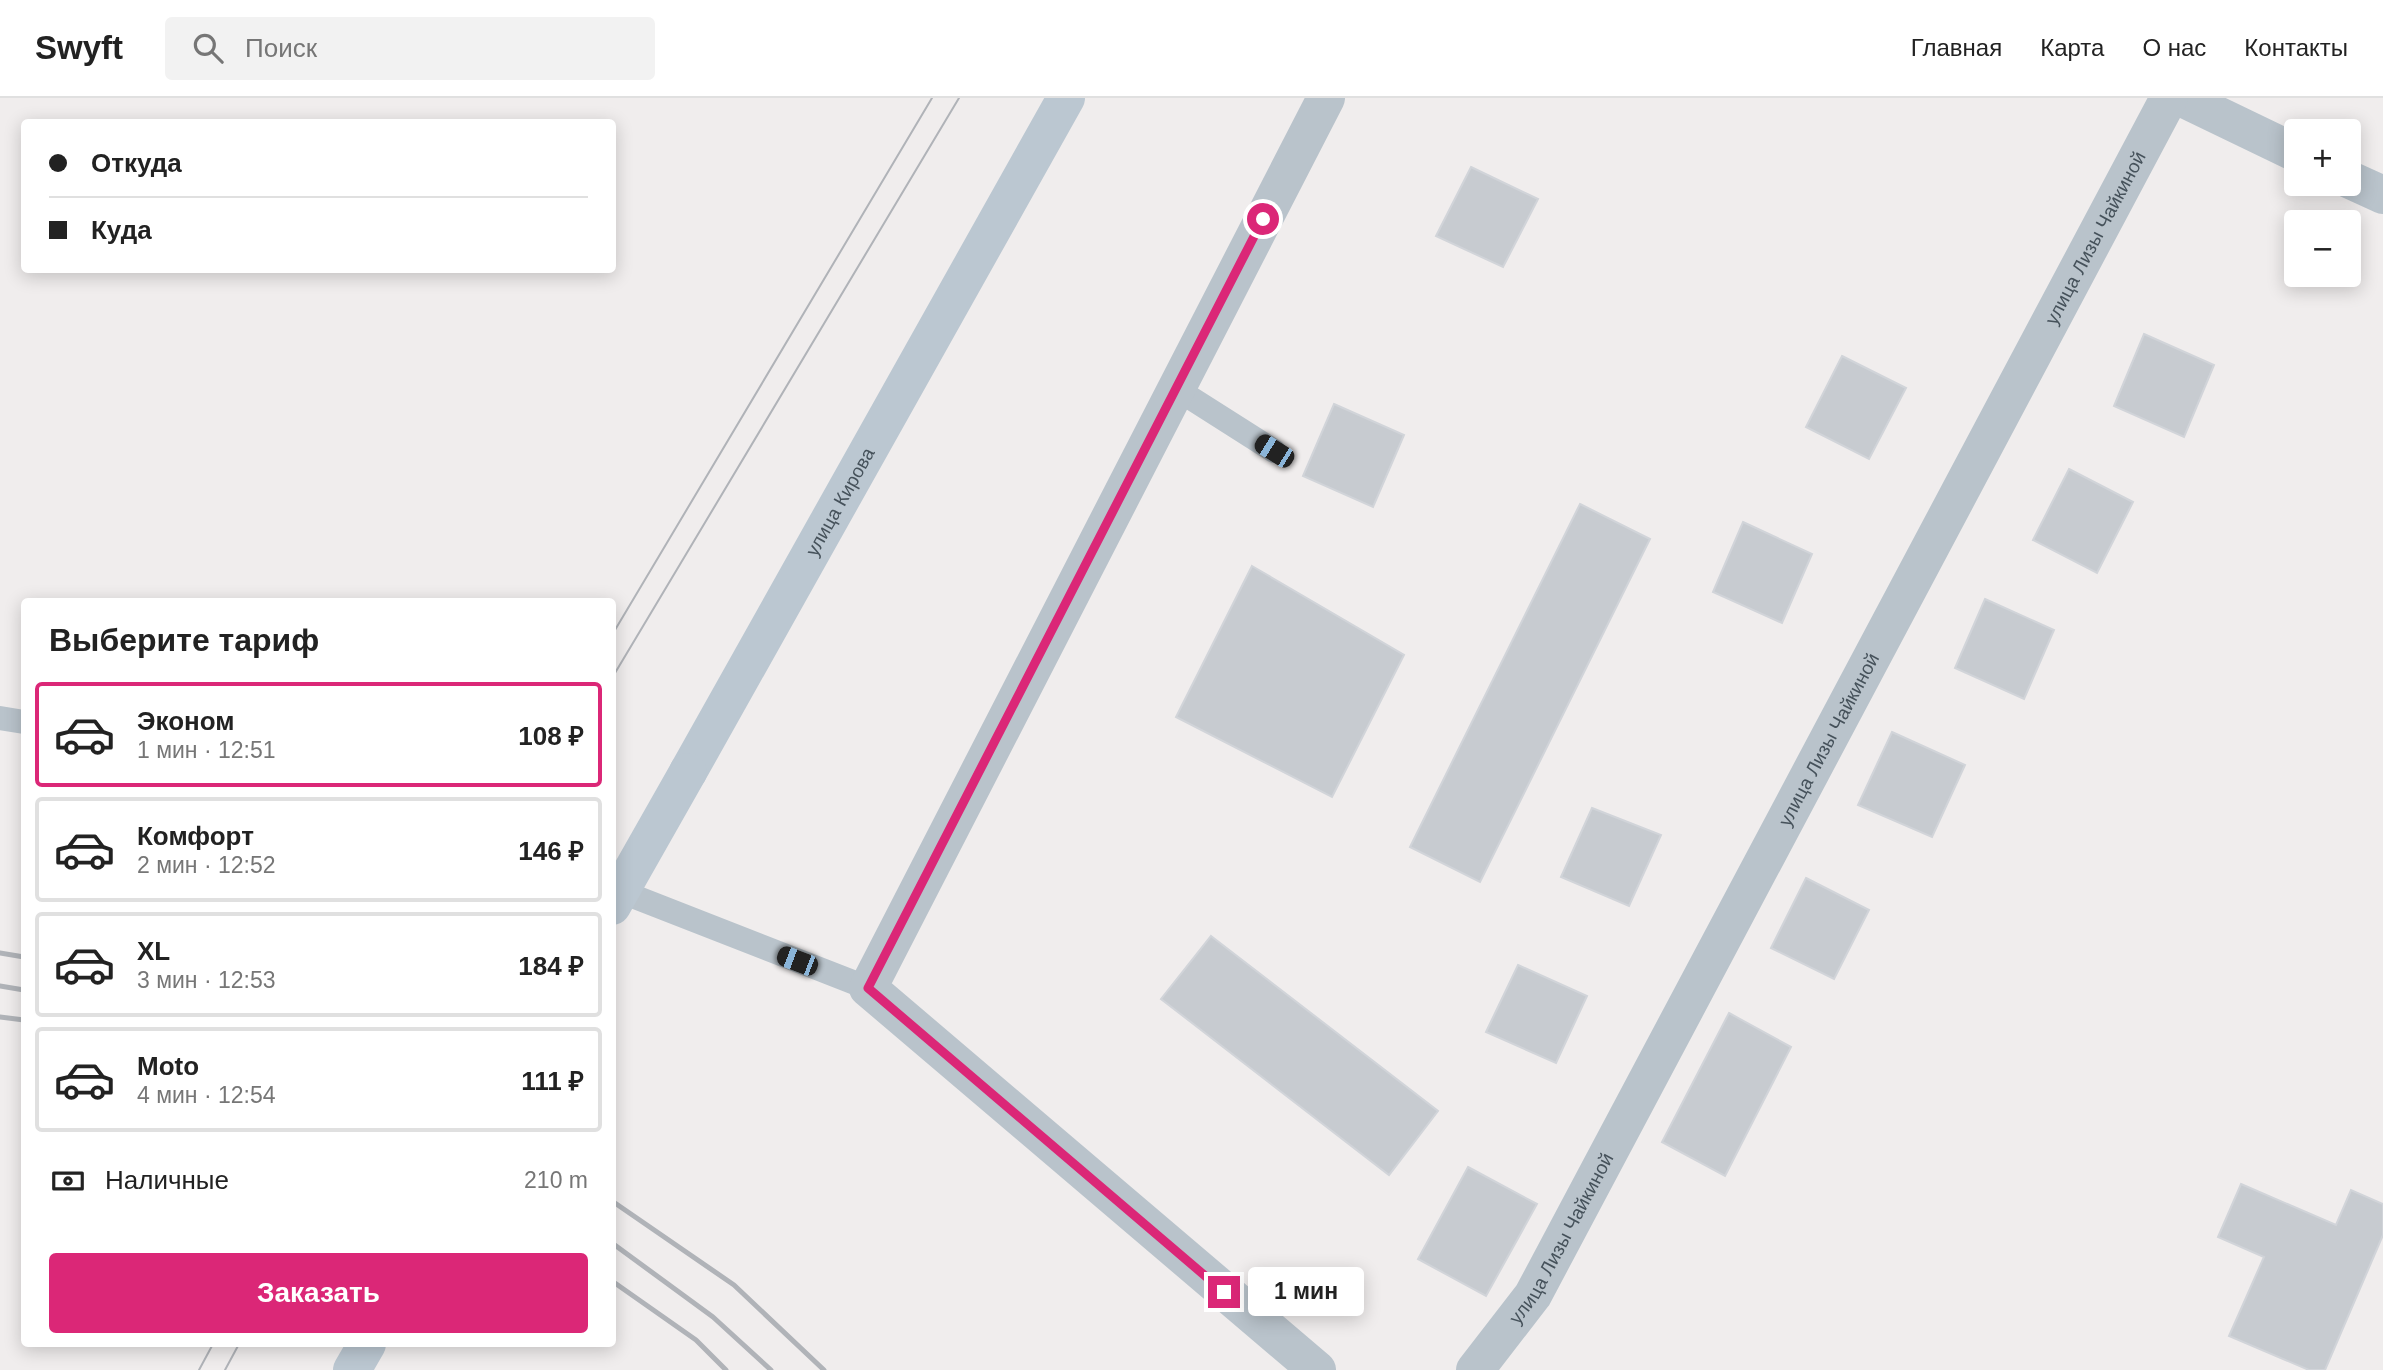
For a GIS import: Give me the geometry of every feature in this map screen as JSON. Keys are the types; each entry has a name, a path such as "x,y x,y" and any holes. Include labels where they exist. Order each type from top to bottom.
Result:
{"main road":[{"name":"улица Кирова","path":"616,899 1066,98"},
{"path":"352,1370 365,1347"}],"street":[{"path":"1317,1370 1293,1358 868,988 1326,98"},
{"name":"улица Лизы Чайкиной","path":"1475,1370 1533,1295 2169,98"},
{"path":"2182,98 2284,147"},
{"path":"2361,185 2383,195"}],"lane":[{"path":"1175,388 1274,451"},
{"path":"0,718 21,722"},
{"path":"616,890 868,988"}],"building":[{"path":"1471,167 1538,199 1503,267 1436,236"},
{"path":"2144,334 2214,365 2184,437 2114,406"},
{"path":"1842,356 1906,388 1869,459 1806,427"},
{"path":"1334,404 1404,435 1373,507 1303,476"},
{"path":"2069,469 2133,502 2097,573 2033,540"},
{"path":"1580,504 1650,539 1480,882 1410,847"},
{"path":"1743,522 1812,554 1782,623 1713,592"},
{"path":"1252,566 1404,655 1332,797 1176,717"},
{"path":"1985,599 2054,630 2024,699 1955,668"},
{"path":"1892,732 1965,765 1932,837 1858,805"},
{"path":"1592,808 1661,835 1629,906 1561,877"},
{"path":"1806,878 1869,910 1834,979 1771,948"},
{"path":"1211,936 1438,1111 1389,1175 1161,999"},
{"path":"1518,965 1587,996 1556,1063 1486,1032"},
{"path":"1729,1013 1791,1047 1725,1176 1662,1142"},
{"path":"1468,1167 1537,1204 1486,1296 1418,1259"},
{"path":"2241,1184 2336,1225 2351,1190 2383,1204 2383,1235 2325,1370 2309,1370 2229,1336 2264,1257 2218,1237"}],"tram line":[{"path":"616,628 932,98"},
{"path":"616,671 959,98"},
{"path":"199,1370 211,1347"},
{"path":"225,1370 237,1347"}],"railway":[{"path":"0,953 21,956"},
{"path":"0,986 21,990"},
{"path":"0,1017 21,1020"},
{"path":"616,1204 734,1285 824,1370"},
{"path":"616,1246 713,1317 771,1370"},
{"path":"616,1284 696,1340 726,1370"}],"route":[{"path":"1224,1292 868,988 1263,219"}]}
